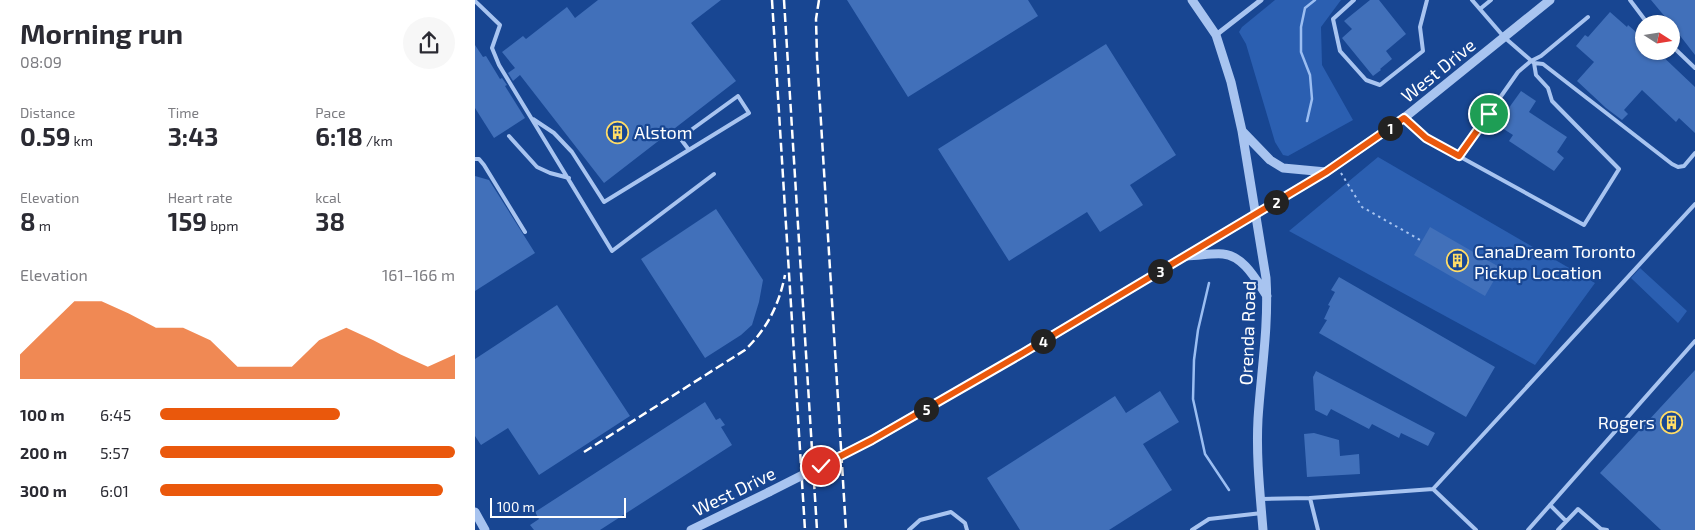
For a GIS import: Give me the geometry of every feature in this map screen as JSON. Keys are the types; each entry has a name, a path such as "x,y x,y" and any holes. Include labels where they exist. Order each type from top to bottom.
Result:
{"street":[{"name":"Orenda Road","path":"1192,0 1216,36 1231,82 1242,131 1266,278 1267,296 1258,435 1263,530"},
{"path":"1216,36 1261,0"},
{"name":"West Drive","path":"691,530 872,440 1023,353 1326,172 1404,118 1550,0"},
{"path":"1242,131 1270,160 1283,168 1326,172"},
{"path":"1184,256 1222,254 1231,256 1243,264 1267,296"},
{"path":"475,512 485,530"}],"lane":[{"path":"1354,0 1333,19 1340,50 1366,80 1380,84 1423,51 1420,28 1427,0"},
{"path":"1472,0 1503,37 1532,62 1543,64 1672,164 1678,167 1684,166 1695,153"},
{"path":"1480,9 1491,0"},
{"path":"1630,0 1641,15"},
{"path":"475,1 500,25 492,48 499,65 613,251 714,174"},
{"path":"1459,156 1518,72 1541,56 1588,17"},
{"path":"1680,54 1695,68"},
{"path":"1404,118 1426,138 1584,225 1619,169 1552,101 1548,88 1536,75 1532,62"},
{"path":"531,118 554,133 572,152 604,202 689,150 749,113 738,96 679,138 689,150"},
{"path":"509,136 537,167 569,178"},
{"path":"475,159 479,159 485,165 525,232"},
{"path":"1261,500 1433,489 1695,204"},
{"path":"1527,530 1695,341"},
{"path":"1433,489 1476,530"},
{"path":"1310,498 1318,530"},
{"path":"1550,505 1566,521"},
{"path":"1558,530 1578,509 1601,529 1607,530"},
{"path":"909,530 920,520 951,512 965,524 967,530"},
{"path":"1192,530 1209,519 1262,513"}],"path":[{"path":"1337,164 1362,207 1422,241"}],"shaded area":[{"path":"1275,0 1341,0 1321,27 1322,65 1353,120 1288,156 1283,155 1275,142 1246,44 1239,32 1242,27"},
{"path":"1378,157 1595,283 1535,365 1289,231"},
{"path":"1640,268 1687,311 1678,323 1631,278"}],"building":[{"name":"Alstom","path":"598,0 721,0 691,23 736,81 604,183 520,75 513,81 508,73 515,68 502,52 523,36 526,39 567,7 575,18"},
{"path":"847,0 1028,0 1038,16 908,97"},
{"path":"1370,0 1379,0 1406,34 1386,51 1392,59 1373,76 1342,38 1352,29 1344,21"},
{"path":"1651,0 1695,0 1695,55 1680,36 1680,15 1664,15"},
{"path":"1610,12 1627,27 1628,25 1635,31 1635,60 1666,60 1695,87 1695,133 1679,118 1676,122 1642,90 1624,110 1628,114 1622,120 1606,108 1577,81 1594,62 1576,46 1585,35 1588,37"},
{"path":"1106,44 1176,155 1130,185 1143,205 1100,232 1087,212 1009,261 938,149"},
{"path":"475,45 483,57 486,56 500,79 502,78 507,85 505,86 525,118 494,138 475,108"},
{"path":"1521,91 1536,101 1529,112 1567,137 1557,152 1564,158 1554,171 1509,141 1513,135 1498,123"},
{"path":"475,176 489,180 535,253 475,291"},
{"path":"716,209 763,280 752,325 741,335 705,358 641,259"},
{"name":"CanaDream Toronto Pickup Location","path":"1430,227 1501,268 1485,296 1414,255"},
{"path":"1339,277 1495,367 1466,417 1319,333 1327,320 1324,319 1330,306 1328,305 1335,292 1331,290"},
{"path":"557,305 630,416 539,475 508,428 481,445 475,436 475,359"},
{"name":"Rogers","path":"1695,370 1695,530 1661,530 1600,473"},
{"path":"1316,371 1435,433 1428,446 1401,433 1399,438 1372,424 1369,429 1331,409 1327,416 1315,410 1313,377"},
{"path":"1160,391 1179,422 1143,444 1172,490 1109,530 1020,530 987,478 1115,396 1126,413"},
{"path":"705,402 716,420 720,418 725,425 721,427 732,445 600,530 534,530 530,525 539,519 535,512"},
{"path":"1314,433 1339,440 1340,456 1359,454 1360,474 1307,477 1304,434"}],"waterway":[{"path":"1307,121 1312,99 1310,75 1301,52 1301,27 1305,8 1315,0"},
{"path":"1209,283 1198,330 1194,360 1193,399 1205,454 1229,490"}],"railway":[{"path":"772,0 805,530"},
{"path":"784,0 817,530"},
{"path":"819,0 816,19 817,57 846,530"},
{"path":"584,452 745,350 760,334 771,316 776,306 785,275"}],"place":[{"name":"Alstom","path":"618,132"},
{"name":"CanaDream Toronto Pickup Location","path":"1458,261"},
{"name":"Rogers","path":"1671,422"}],"route":[{"path":"821,466 872,440 1023,353 1326,172 1404,118 1426,138 1459,156 1489,114"}]}
